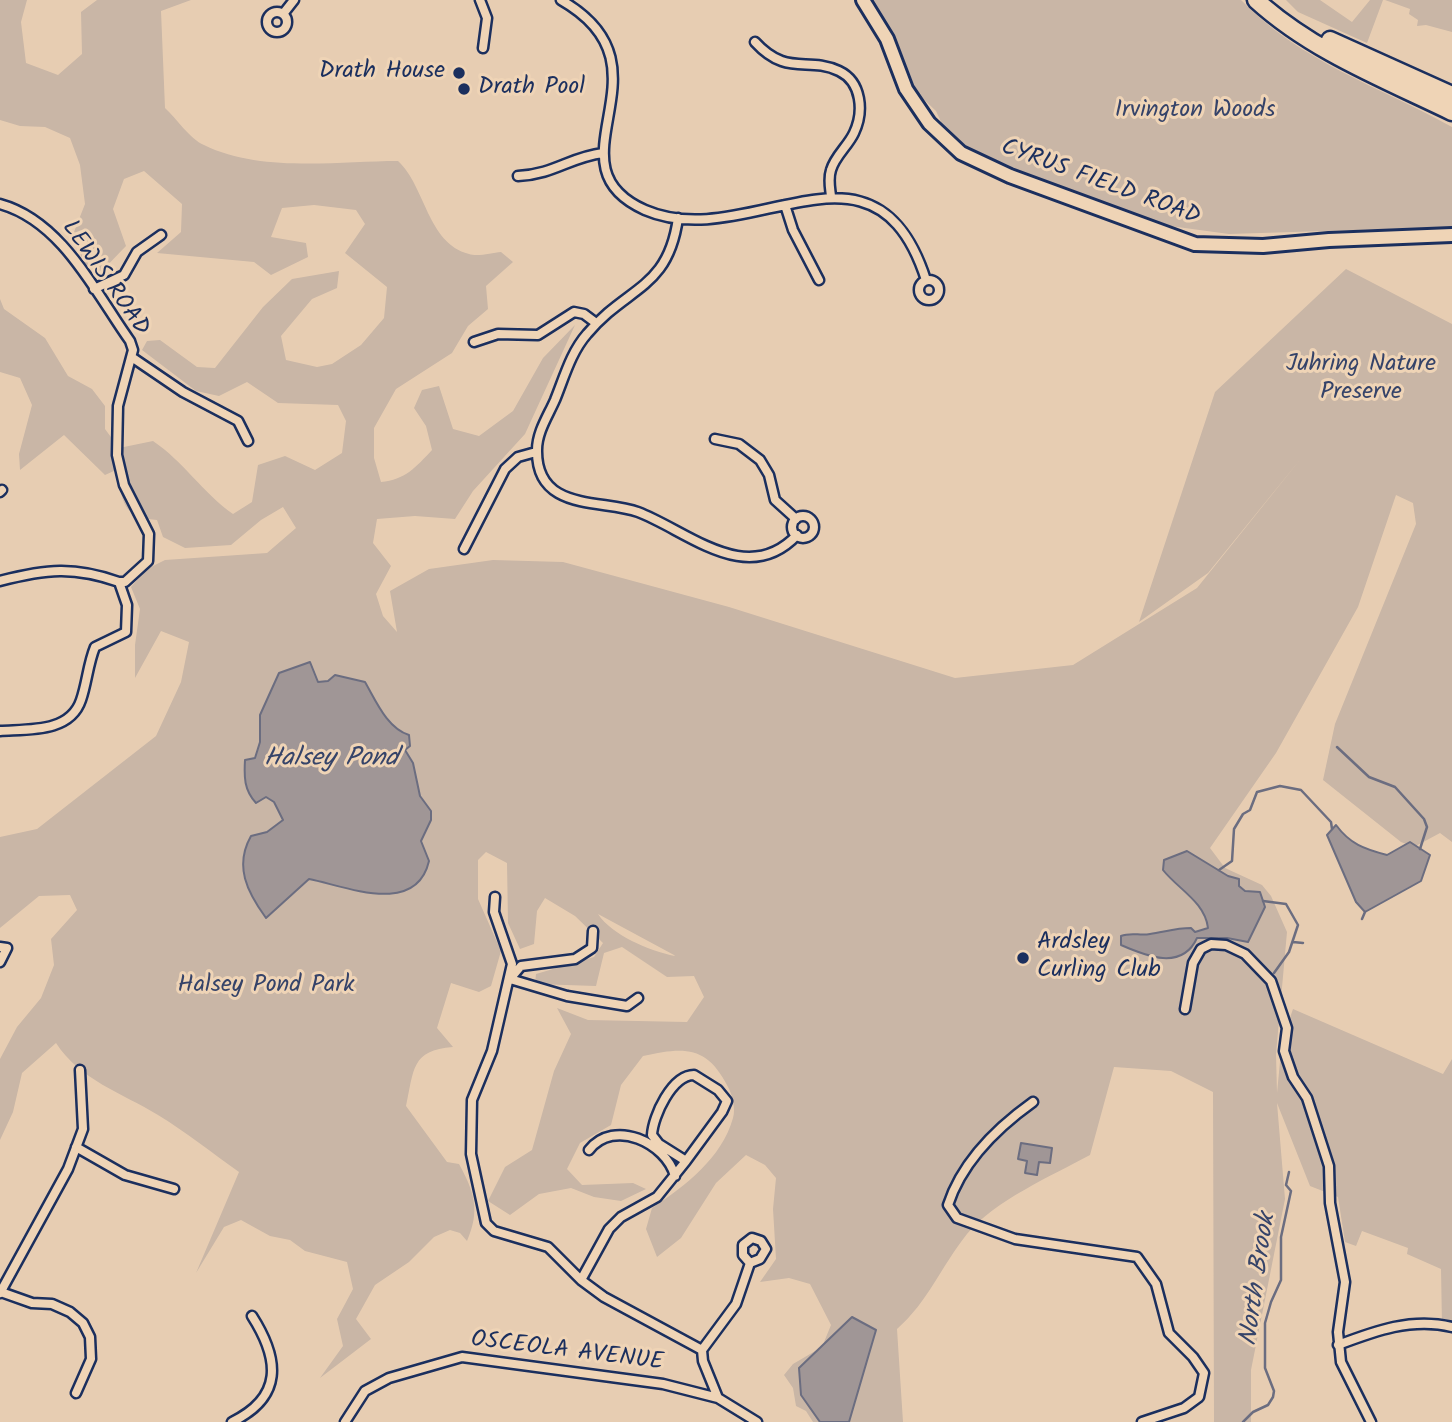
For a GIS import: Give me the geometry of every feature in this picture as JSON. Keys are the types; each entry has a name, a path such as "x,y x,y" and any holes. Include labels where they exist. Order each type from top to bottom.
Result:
{"highway":[{"path":"1256,0 1280,21 1323,48 1452,112"},
{"path":"1270,0 1299,22 1336,43 1452,95"}],"street":[{"path":"283,14 294,0"},
{"path":"480,0 487,18 483,48"},
{"path":"561,0 603,35 613,61 614,87 603,153 610,180 624,197 649,211 678,218 740,215 831,196 854,200 894,220 912,244 926,280"},
{"name":"CYRUS FIELD ROAD","path":"863,0 887,38 906,89 929,123 961,153 1010,176 1195,244 1263,246 1452,234"},
{"path":"755,42 768,55 787,64 836,70 850,79 857,90 859,117 854,133 832,167 831,196"},
{"path":"518,176 542,175 584,155 603,153"},
{"name":"LEWIS ROAD","path":"0,204 16,209 43,225 61,243 130,341 133,358 118,406 117,455 124,485 149,534 148,561 125,582 119,582"},
{"path":"785,205 793,230 819,279"},
{"path":"678,218 672,250 663,268 596,323 572,358 540,432 536,452 546,480 570,500 637,512 715,551 761,556 783,548 797,535"},
{"path":"94,289 124,275 136,252 161,235"},
{"path":"474,342 498,334 537,335 574,312 584,314 596,323"},
{"path":"133,358 202,403 238,421 248,441"},
{"path":"715,439 739,444 760,460 769,475 775,500 796,519"},
{"path":"464,549 505,469 518,457 536,452"},
{"path":"796,519 807,517 814,526 808,537 797,535"},
{"path":"796,519 793,526 797,535"},
{"path":"0,581 66,569 88,571 119,582 127,605 126,632 95,647 81,700 71,717 50,727 0,731"},
{"path":"495,897 494,912 512,964 510,979 498,1013 492,1051 472,1100 471,1154 486,1223 495,1231 548,1247 581,1280 604,1297 702,1350"},
{"path":"510,979 521,966 575,959 592,948 593,931"},
{"path":"1185,1009 1193,963 1201,949 1211,944 1226,945 1245,954 1271,981 1287,1028 1284,1051 1293,1077 1307,1098 1329,1166 1330,1203 1345,1282 1338,1345 1350,1384 1371,1422"},
{"path":"0,947 7,948 0,962"},
{"path":"510,979 599,1003 627,1006 638,998"},
{"path":"76,1393 92,1349 83,1323 52,1304 32,1303 0,1292 83,1129 85,1110 80,1070"},
{"path":"581,1280 609,1229 621,1217 657,1197 675,1177 722,1112 727,1101 718,1090 694,1075 681,1079 670,1092 652,1127 652,1135 659,1144 686,1161"},
{"path":"1033,1102 990,1137 958,1184 948,1205 957,1219 1015,1238 1137,1257 1162,1298 1169,1333 1193,1357 1204,1373 1199,1397 1184,1408 1142,1422"},
{"path":"589,1150 596,1142 607,1138 638,1138 661,1152 672,1166 675,1177"},
{"path":"76,1147 125,1175 174,1189"},
{"path":"718,1398 703,1361 702,1350 736,1304 750,1263"},
{"path":"232,1422 260,1405 270,1386 271,1352 252,1317"},
{"path":"1338,1345 1384,1328 1423,1324 1452,1327"},
{"name":"OSCEOLA AVENUE","path":"345,1422 365,1391 389,1378 462,1357 663,1384 718,1398 757,1422"}],"green space":[{"path":"0,0 27,0 21,22 26,63 58,75 82,54 81,12 97,0 191,0 161,11 165,108 194,138 226,154 275,162 300,164 398,161 415,185 435,227 455,248 472,255 501,252 513,262 486,286 488,309 468,326 452,353 396,389 374,428 374,458 381,482 397,479 415,467 432,450 426,426 414,408 422,390 439,386 453,429 479,436 513,411 543,358 575,325 525,434 473,491 455,519 415,516 377,519 373,543 391,566 376,594 383,616 397,632 390,591 429,569 493,560 563,562 729,607 955,678 1073,665 1197,588 1303,456 1208,573 1139,622 1215,392 1346,269 1452,324 1452,842 1440,833 1414,847 1401,842 1323,780 1335,724 1416,524 1413,503 1396,495 1358,607 1276,753 1210,848 1225,868 1262,885 1271,896 1287,932 1276,1054 1277,1093 1282,1041 1293,1009 1443,1074 1452,1059 1452,1327 1442,1325 1441,1269 1407,1254 1408,1248 1362,1231 1356,1246 1345,1242 1338,1197 1310,1186 1277,1103 1285,1199 1251,1370 1251,1422 1214,1422 1213,1092 1171,1071 1114,1067 1090,1155 1008,1200 979,1222 958,1246 918,1307 897,1329 903,1422 813,1422 806,1411 796,1406 793,1388 784,1375 793,1364 822,1347 831,1325 810,1284 789,1278 760,1282 776,1259 773,1209 776,1178 765,1165 746,1155 716,1183 681,1238 657,1257 646,1229 652,1208 701,1170 720,1146 733,1118 734,1106 729,1090 720,1073 703,1056 693,1052 671,1051 643,1056 621,1085 611,1125 580,1143 567,1169 582,1185 633,1183 646,1189 621,1201 594,1197 571,1188 539,1194 510,1215 488,1201 505,1167 532,1150 554,1071 571,1034 557,1008 588,1020 687,1022 704,997 694,976 667,977 622,947 604,953 596,986 535,984 536,974 594,957 603,943 575,916 545,898 537,911 534,944 520,949 508,923 507,863 486,852 478,860 478,899 501,951 491,986 479,992 451,983 437,1028 453,1047 429,1052 422,1057 413,1072 406,1106 447,1162 459,1164 474,1202 471,1230 467,1241 460,1233 450,1230 434,1237 409,1262 375,1285 356,1319 371,1339 320,1378 343,1346 337,1319 353,1289 347,1262 305,1251 290,1240 270,1236 241,1220 224,1227 196,1273 239,1172 168,1122 89,1076 66,1056 56,1043 22,1073 13,1112 0,1140 0,1059 17,1027 41,998 54,965 51,939 77,910 70,895 39,896 0,928 0,837 37,829 156,736 181,682 189,642 161,631 135,678 135,645 140,609 131,587 147,569 165,560 267,553 296,528 283,507 261,520 231,545 185,548 163,537 157,520 130,511 123,499 116,470 105,475 64,435 20,470 19,454 32,405 20,378 0,372 0,299 4,309 45,338 68,376 92,389 105,406 105,429 119,448 153,441 233,514 252,502 258,465 285,456 315,470 342,453 346,421 338,405 278,403 247,382 219,396 196,391 142,350 147,341 160,340 197,367 215,368 263,307 292,279 339,271 337,288 312,299 281,336 286,360 317,367 332,364 361,345 384,318 387,287 345,253 365,224 356,210 314,205 282,208 271,237 306,243 308,257 271,275 254,262 157,253 181,232 182,204 144,171 124,179 113,209 126,246 99,274 83,262 74,232 85,204 80,165 70,138 45,127 20,126 0,120","holes":["598,914 675,956 632,941 612,929"]},
{"name":"Irvington Woods","path":"871,0 1241,0 1264,22 1315,57 1452,127 1452,227 1229,234 1170,226 1041,182 1006,164 974,153 943,126 936,111 917,93 898,44"},
{"path":"1286,0 1320,0 1352,22 1370,0 1383,0 1367,43 1298,12"},
{"path":"1385,0 1452,0 1452,32 1426,25 1417,26 1418,20 1409,14 1410,9"}],"water":[{"name":"Halsey Pond","path":"310,662 318,682 328,681 335,675 365,682 388,720 409,735 410,746 405,750 413,763 420,796 431,811 431,820 421,841 429,861 422,878 410,888 395,893 359,891 309,879 266,918 248,889 243,868 244,858 251,836 267,832 283,820 274,802 266,797 256,803 252,798 246,783 245,760 255,758 260,742 260,715 279,673"},
{"path":"1336,825 1352,841 1371,850 1387,855 1410,842 1430,855 1421,881 1365,912 1356,902 1327,835"},
{"path":"1187,851 1228,876 1239,879 1239,886 1245,891 1260,892 1265,907 1248,942 1227,938 1197,938 1182,955 1173,958 1152,956 1121,945 1121,936 1125,935 1186,928 1195,932 1208,928 1196,903 1163,870 1164,860"},
{"path":"1021,1143 1052,1148 1050,1163 1039,1162 1037,1175 1025,1173 1027,1161 1018,1159"},
{"path":"852,1317 876,1330 849,1422 820,1422 801,1395 799,1368"}],"waterway":[{"path":"1337,747 1369,777 1395,787 1424,819 1427,827 1420,849"},
{"name":"North Brook","path":"1219,870 1232,861 1234,829 1243,814 1250,810 1257,792 1280,786 1301,790 1331,822 1332,829"},
{"name":"North Brook","path":"1263,901 1286,904 1298,925 1289,952 1274,973"},
{"name":"North Brook","path":"1362,919 1365,912"},
{"name":"North Brook","path":"1293,942 1303,943"},
{"name":"North Brook","path":"1243,1422 1253,1412 1268,1405 1273,1397 1274,1391 1265,1368 1265,1323 1281,1280 1281,1237 1291,1191 1286,1185 1289,1172"}],"place":[{"name":"Drath House","path":"459,73"},
{"name":"Drath Pool","path":"464,89"},
{"name":"Ardsley Curling Club","path":"1023,958"}],"park label":[{"name":"Juhring Nature Preserve","path":"1361,380"},
{"name":"Halsey Pond Park","path":"266,987"}]}
